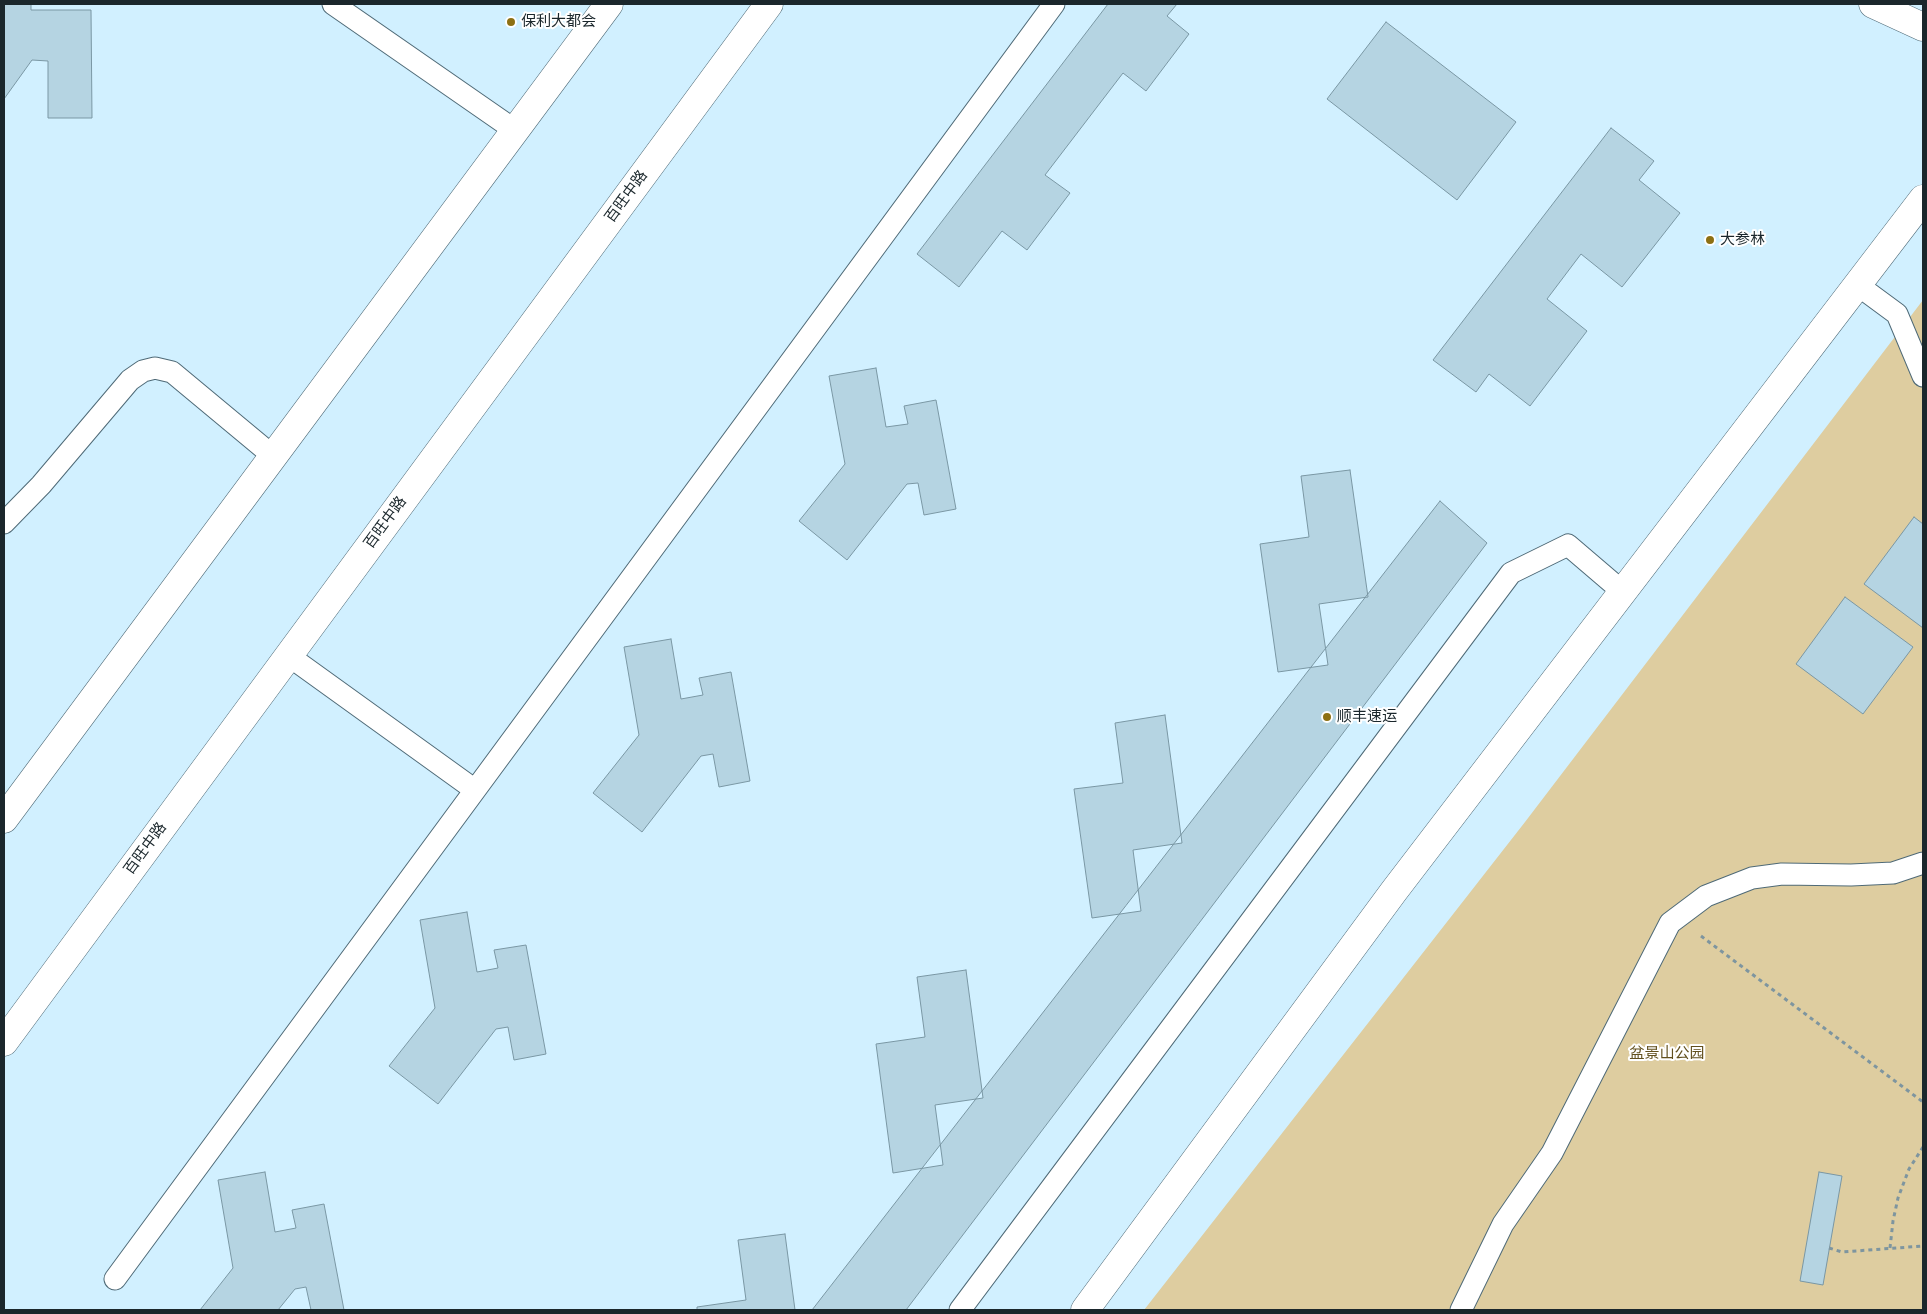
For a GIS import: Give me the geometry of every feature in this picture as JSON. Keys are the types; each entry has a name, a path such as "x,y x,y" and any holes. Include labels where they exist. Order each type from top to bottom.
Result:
{"main road":[{"path":"4,819 608,4"},
{"name":"百旺中路","path":"4,1042 769,4"},
{"path":"1873,4 1923,27"},
{"path":"1086,1310 1394,891 1859,286 1923,199"}],"lane":[{"path":"333,4 516,130"},
{"path":"115,1279 1054,4"},
{"path":"1859,286 1897,314 1923,376"},
{"path":"4,523 41,485 130,380 142,371 155,368 172,372 273,456"},
{"path":"960,1310 1511,573 1568,545 1623,592"},
{"path":"288,656 475,790"},
{"path":"1461,1310 1503,1224 1552,1153 1670,923 1706,896 1752,878 1782,874 1851,875 1893,873 1923,863"}],"path":[{"path":"1677,917 1923,1102"},
{"path":"1890,1248 1892,1220 1898,1198 1909,1169 1923,1147"},
{"path":"1829,1248 1842,1252 1923,1246"}],"green space":[{"name":"盆景山公园","path":"1923,300 1923,1310 1144,1310 1525,822"}],"building":[{"path":"4,4 31,4 31,10 91,10 92,118 48,118 48,61 32,60 4,99"},
{"path":"1108,4 1177,4 1167,16 1189,34 1146,91 1123,73 1045,175 1070,193 1027,250 1002,231 959,287 917,254"},
{"path":"1386,22 1516,122 1457,200 1327,99"},
{"path":"1611,128 1654,161 1639,180 1680,213 1622,287 1581,254 1547,299 1587,331 1530,406 1489,374 1476,392 1433,360"},
{"path":"876,368 886,427 908,424 904,406 936,400 956,509 924,515 918,483 907,484 847,560 799,521 845,464 829,376"},
{"path":"1350,470 1368,597 1319,604 1328,665 1278,672 1260,544 1309,537 1301,476"},
{"path":"1440,501 1487,543 906,1310 812,1310"},
{"path":"1914,517 1923,524 1923,628 1864,584"},
{"path":"1845,597 1913,647 1863,714 1796,664"},
{"path":"671,639 681,699 703,695 699,678 731,672 750,781 719,787 713,754 701,756 642,832 593,793 639,735 624,647"},
{"path":"1165,715 1182,843 1133,850 1141,911 1092,918 1074,789 1123,783 1115,723"},
{"path":"467,912 477,972 498,968 494,950 526,945 546,1054 514,1060 508,1027 496,1029 438,1104 389,1066 435,1008 420,920"},
{"path":"966,970 983,1098 935,1105 943,1165 893,1173 876,1044 925,1037 917,977"},
{"path":"265,1172 275,1232 296,1228 292,1210 324,1204 344,1310 311,1310 306,1287 295,1289 278,1310 200,1310 233,1268 218,1180"},
{"path":"1819,1172 1842,1176 1823,1285 1800,1281"},
{"path":"785,1234 795,1310 697,1310 697,1307 746,1300 738,1240"}],"place":[{"name":"保利大都会","path":"511,22"},
{"name":"大参林","path":"1710,240"},
{"name":"顺丰速运","path":"1327,717"}]}
